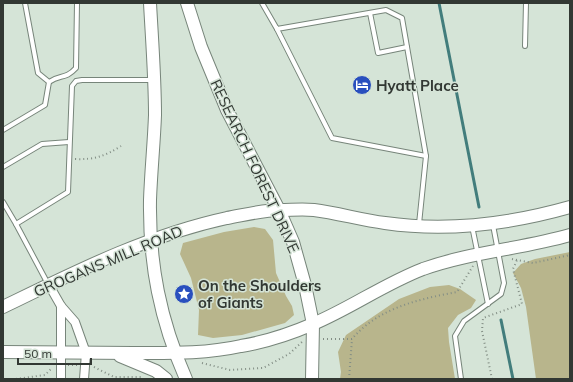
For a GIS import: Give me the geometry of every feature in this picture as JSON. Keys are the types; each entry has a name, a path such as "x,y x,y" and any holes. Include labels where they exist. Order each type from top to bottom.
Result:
{"main road":[{"path":"150,3 155,114 150,200 154,276 162,314 175,353 186,379"},
{"name":"RESEARCH FOREST DRIVE","path":"187,3 201,47 227,110 279,210 293,242 305,285 313,324 312,379"},
{"name":"GROGANS MILL ROAD","path":"3,307 151,239 196,225 243,215 279,210 313,210 385,224 454,228 493,224 570,207"},
{"path":"3,352 175,353 217,351 242,346 289,333 313,324 399,279 452,260 570,235"},
{"path":"112,353 156,371 166,379"}],"street":[{"path":"49,285 61,306 75,322 86,353 84,379"},
{"path":"61,306 61,379"}],"lane":[{"path":"25,3 38,73 48,82"},
{"path":"48,82 53,79 65,77 72,73 76,68 77,3"},
{"path":"262,3 277,29 332,138 426,156"},
{"path":"525,46 526,3"},
{"path":"277,29 386,10 402,18 426,156 419,226"},
{"path":"370,13 378,53 407,47"},
{"path":"72,73 76,81"},
{"path":"76,81 154,80"},
{"path":"16,224 68,192 72,86 76,81"},
{"path":"3,130 45,105 48,82"},
{"path":"3,167 42,144 69,142"},
{"path":"3,202 49,285"},
{"path":"461,379 455,336 464,321 501,294 504,283 493,224"},
{"path":"472,226 488,304"}],"path":[{"path":"69,159 93,159 110,153 121,146"},
{"path":"492,379 482,331 483,318 522,304 513,269 516,260"},
{"path":"349,379 352,339"}],"shaded area":[{"path":"254,227 265,229 273,240 276,273 292,306 294,315 285,323 242,335 213,338 198,335 199,310 191,278 180,254 183,243 224,232"},
{"path":"570,252 570,379 536,379 526,307 521,288 513,273 521,264 535,259"},
{"path":"449,285 460,289 476,300 471,308 458,315 448,328 455,379 340,379 341,372 338,352 346,335 399,299 430,287"}],"waterway":[{"path":"439,3 479,207"},
{"path":"501,320 513,379"}],"place":[{"name":"Hyatt Place","path":"362,85"},
{"name":"On the Shoulders of Giants","path":"184,294"}]}
